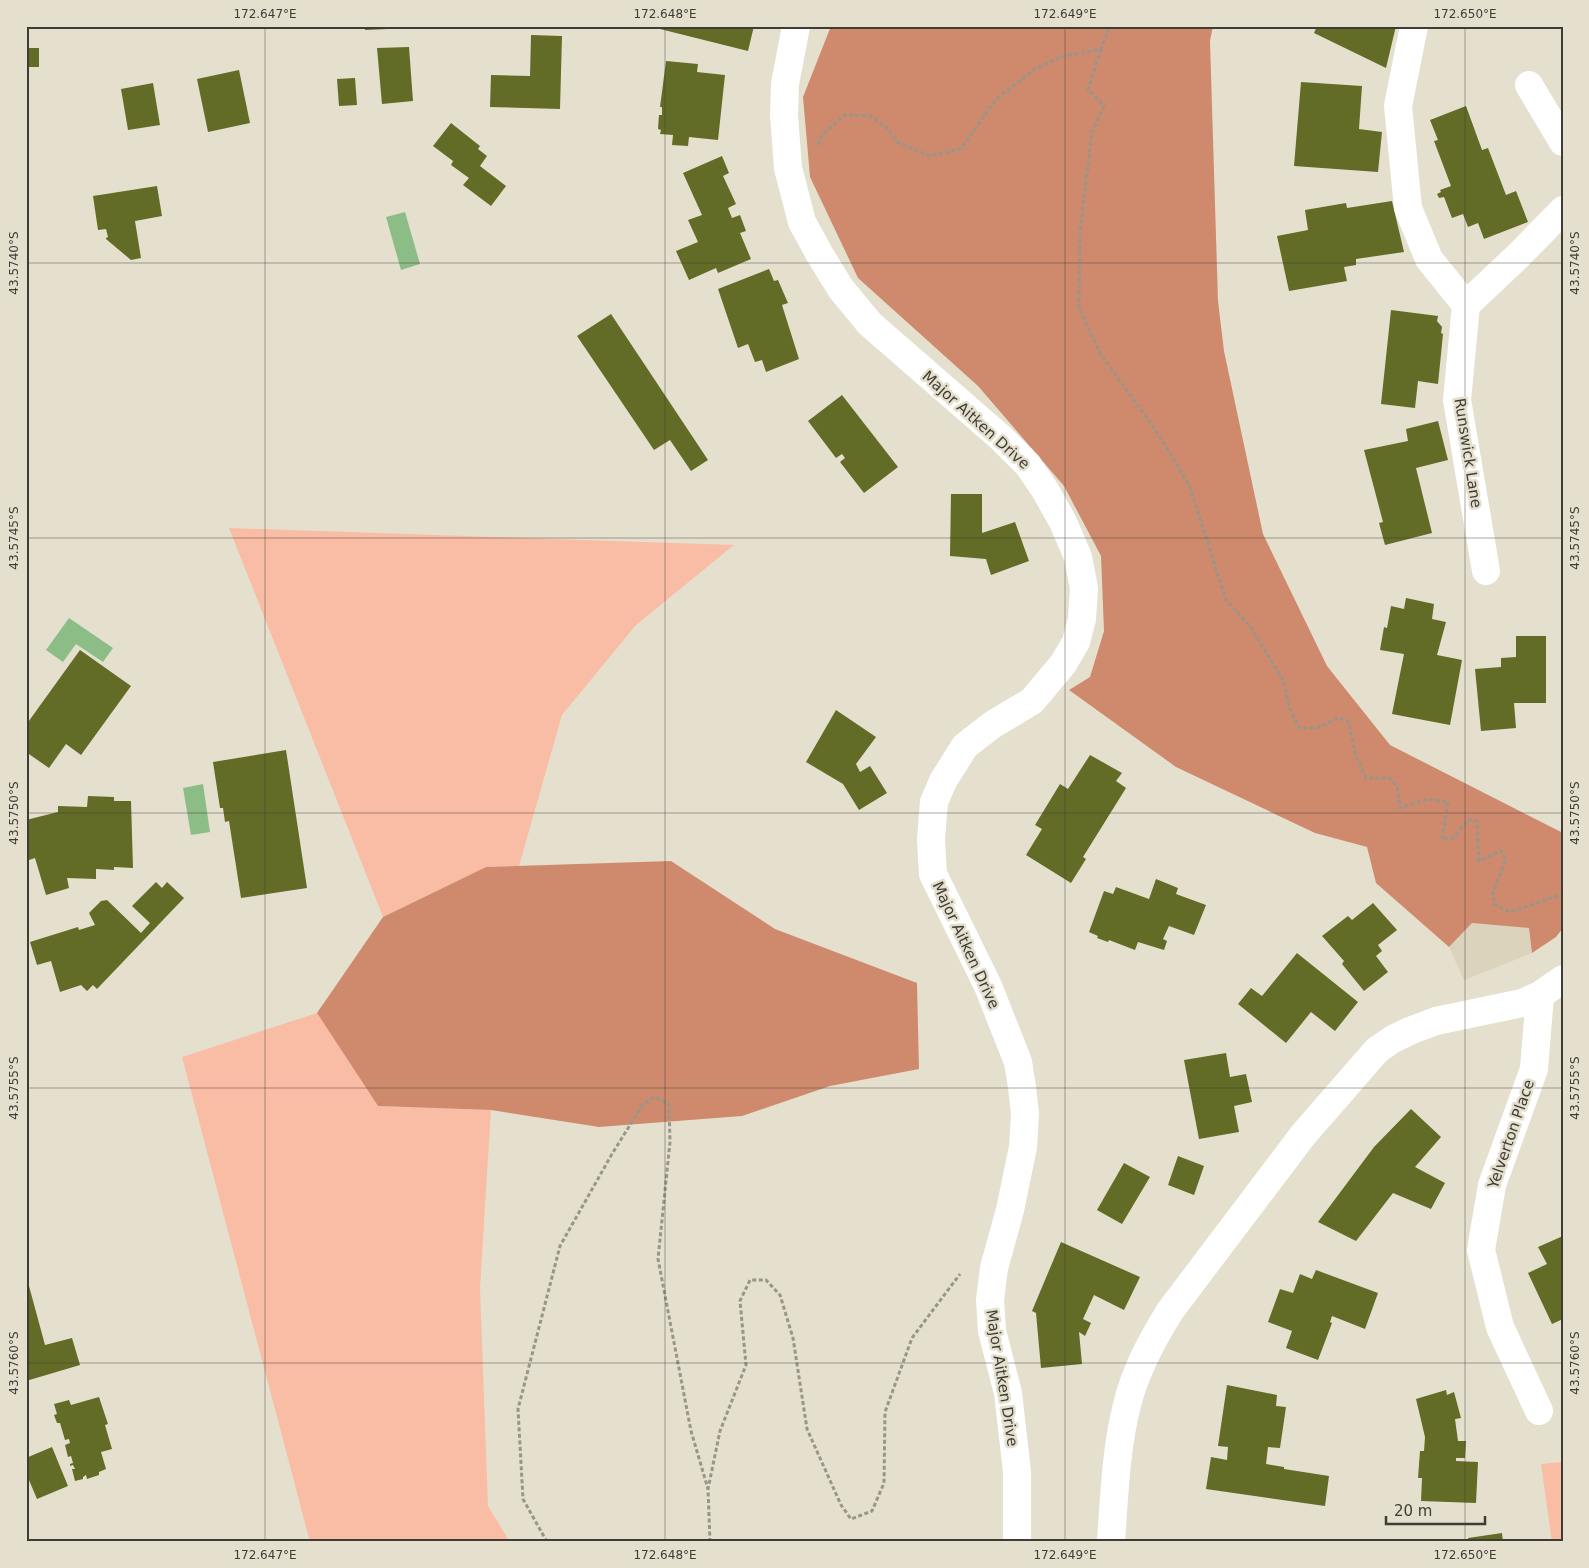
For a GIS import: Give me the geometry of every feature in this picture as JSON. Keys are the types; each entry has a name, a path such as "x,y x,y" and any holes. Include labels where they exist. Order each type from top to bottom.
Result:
{"street":[{"name":"Major Aitken Drive","path":"796,26 785,84 784,114 788,168 802,222 841,289 870,324 1001,438 1028,465 1063,522 1078,557 1084,588 1082,619 1076,642 1068,657 1051,681 1032,701 992,725 965,746 943,782 934,802 931,839 933,874 988,986 1018,1062 1022,1087 1025,1114 1023,1147 1010,1210 994,1268 990,1300 992,1331 1008,1393 1017,1472 1017,1542"},
{"path":"1414,26 1398,106 1408,208 1429,259 1466,305 1563,210"},
{"path":"1529,85 1563,142"},
{"name":"Runswick Lane","path":"1466,305 1457,400 1486,571"},
{"path":"1111,1542 1119,1454 1126,1406 1141,1365 1170,1311 1303,1135 1377,1050 1393,1039 1436,1021 1522,1003 1540,995 1563,979"},
{"name":"Yelverton Place","path":"1539,1411 1500,1327 1481,1250 1492,1185 1534,1069 1540,995"}],"path":[{"path":"1110,26 1088,89 1104,106 1092,132 1080,232 1079,308 1100,353 1159,435 1190,487 1226,600 1250,626 1283,680 1290,710 1300,728 1317,728 1338,718 1348,721 1356,756 1366,778 1390,778 1397,786 1400,808 1428,799 1448,802 1442,839 1453,838 1468,820 1477,820 1479,861 1501,851 1506,858 1493,892 1494,904 1510,912 1563,894"},
{"path":"788,168 811,162 822,136 844,115 870,116 887,128 897,142 930,156 961,149 996,99 1035,69 1060,57 1101,48"},
{"path":"547,1542 523,1498 518,1409 560,1246 612,1154 643,1104 655,1097 669,1104 670,1142 658,1259 691,1431 708,1489"},
{"path":"710,1542 708,1489 720,1431 746,1365 740,1301 750,1280 766,1280 780,1296 793,1338 807,1429 841,1505 851,1519 872,1511 884,1483 885,1412 912,1338 962,1272"}],"shaded area":[{"path":"831,26 1213,26 1210,41 1218,301 1224,351 1263,534 1327,666 1390,745 1563,833 1563,928 1556,937 1532,953 1529,928 1472,923 1449,947 1376,883 1367,847 1315,833 1176,767 1069,690 1090,677 1104,631 1101,556 1064,486 978,386 858,278 810,177 803,97"},
{"path":"405,212 420,264 401,270 386,217"},
{"path":"229,528 734,545 636,625 562,715 519,866 486,867 383,917"},
{"path":"69,618 113,648 103,662 76,644 63,662 46,650"},
{"path":"203,784 210,832 191,835 183,788"},
{"path":"671,861 775,929 917,983 919,1069 830,1086 742,1116 599,1127 491,1110 378,1106 317,1013 383,917 486,867"},
{"path":"1472,923 1529,928 1532,953 1464,980 1449,947"},
{"path":"317,1013 378,1106 491,1110 480,1288 488,1506 510,1542 310,1542 182,1057"},
{"path":"1563,1462 1563,1542 1552,1542 1541,1464"}],"building":[{"path":"365,26 388,26 388,29 365,30"},
{"path":"661,26 754,26 748,51 660,29"},
{"path":"1317,26 1396,26 1386,68 1314,33"},
{"path":"531,35 562,36 560,109 490,107 491,75 530,76"},
{"path":"409,47 413,101 382,104 377,48"},
{"path":"26,48 39,48 39,67 26,67"},
{"path":"666,61 698,64 697,72 725,75 718,140 689,137 688,146 672,145 673,135 660,134 661,130 658,129 659,115 662,115 662,107 660,107"},
{"path":"239,70 250,123 208,132 197,79"},
{"path":"355,78 357,105 339,106 337,79"},
{"path":"1301,82 1362,86 1359,129 1382,132 1378,172 1294,166"},
{"path":"153,83 160,125 128,130 121,89"},
{"path":"1466,106 1482,150 1488,148 1506,195 1516,191 1528,222 1484,239 1478,223 1468,227 1463,214 1452,218 1444,197 1439,198 1437,194 1441,192 1440,190 1451,186 1434,141 1438,140 1430,120"},
{"path":"451,123 480,146 478,149 487,156 480,166 506,186 491,206 463,185 469,178 451,165 453,161 433,146"},
{"path":"722,156 729,173 723,176 736,204 728,208 732,218 740,215 746,231 740,233 751,259 718,273 716,268 689,280 676,251 698,242 688,220 702,215 683,173"},
{"path":"157,186 162,216 135,221 141,258 131,260 106,239 108,237 106,229 98,230 93,196"},
{"path":"1392,201 1404,252 1356,259 1356,265 1344,267 1347,281 1289,291 1277,236 1308,230 1305,210 1346,203 1347,208"},
{"path":"769,269 774,281 778,280 788,303 782,305 799,359 766,372 762,360 755,362 748,344 738,348 718,289"},
{"path":"1391,310 1438,316 1437,321 1442,327 1438,384 1418,381 1415,408 1381,404"},
{"path":"611,314 708,460 691,471 670,440 654,450 577,336"},
{"path":"842,395 898,467 864,493 840,462 845,458 842,454 836,458 808,421"},
{"path":"1438,421 1448,460 1416,468 1432,533 1385,545 1379,523 1383,522 1364,450 1408,441 1406,429"},
{"path":"951,494 982,494 982,533 1015,522 1029,561 991,575 986,559 950,556"},
{"path":"1406,598 1434,604 1432,619 1446,622 1437,655 1462,660 1450,725 1392,714 1404,654 1380,650 1384,627 1387,628 1391,606 1404,609"},
{"path":"1516,636 1546,636 1546,703 1514,703 1516,728 1481,731 1475,669 1501,667 1501,658 1516,657"},
{"path":"80,650 131,686 81,755 66,744 49,768 26,752 26,725"},
{"path":"836,710 876,737 856,764 860,772 870,766 887,793 859,810 843,784 806,762"},
{"path":"286,750 307,888 241,898 229,821 225,822 223,808 220,808 213,762"},
{"path":"1090,755 1122,773 1116,781 1126,788 1083,857 1086,859 1071,883 1026,855 1042,829 1035,825 1060,784 1068,789"},
{"path":"88,796 114,797 114,801 131,801 133,868 114,867 114,870 96,869 96,879 67,878 69,888 46,895 35,858 26,861 26,820 58,812 58,806 87,807"},
{"path":"1156,879 1178,888 1176,894 1206,905 1194,935 1169,926 1163,939 1167,941 1164,950 1138,942 1135,950 1109,940 1108,942 1097,938 1098,936 1089,932 1104,891 1113,894 1116,887 1149,899"},
{"path":"156,882 162,888 167,882 184,898 97,989 93,985 87,991 81,985 60,992 51,961 37,965 30,942 78,927 79,930 95,925 89,913 101,901 107,900 141,933 150,923 132,906"},
{"path":"1373,903 1397,930 1378,945 1382,951 1376,956 1388,972 1364,991 1342,964 1344,961 1322,936 1348,916 1352,920"},
{"path":"1297,953 1358,1002 1335,1031 1311,1012 1286,1043 1238,1004 1251,988 1262,996"},
{"path":"1226,1053 1230,1077 1246,1074 1252,1102 1234,1106 1239,1132 1199,1139 1184,1060"},
{"path":"1411,1109 1441,1137 1415,1167 1445,1183 1431,1209 1393,1193 1356,1241 1318,1222 1374,1147"},
{"path":"1178,1156 1204,1166 1194,1195 1168,1185"},
{"path":"1124,1163 1150,1177 1122,1224 1097,1210"},
{"path":"1563,1236 1563,1319 1552,1324 1528,1273 1547,1264 1538,1247"},
{"path":"1061,1242 1140,1277 1124,1310 1094,1295 1083,1319 1091,1323 1085,1336 1079,1332 1082,1364 1041,1368 1036,1313 1032,1311"},
{"path":"1316,1270 1378,1293 1365,1329 1332,1316 1330,1322 1332,1323 1318,1360 1286,1348 1292,1331 1268,1322 1280,1289 1293,1293 1300,1274 1312,1279"},
{"path":"29,1286 45,1345 72,1338 80,1365 26,1381 26,1287"},
{"path":"1227,1385 1277,1395 1276,1406 1286,1407 1280,1448 1268,1447 1266,1464 1284,1467 1284,1469 1329,1476 1325,1506 1206,1489 1211,1457 1227,1460 1228,1447 1218,1446"},
{"path":"1446,1390 1447,1395 1454,1392 1461,1418 1455,1419 1458,1441 1466,1441 1465,1458 1456,1458 1456,1461 1478,1462 1476,1503 1421,1501 1422,1478 1418,1478 1420,1451 1424,1451 1425,1437 1416,1399"},
{"path":"99,1397 108,1424 105,1425 112,1449 101,1452 106,1469 99,1472 99,1475 87,1479 86,1475 83,1479 75,1481 72,1469 75,1469 73,1465 70,1466 73,1463 71,1456 68,1457 65,1445 70,1443 69,1439 65,1440 60,1423 57,1423 54,1415 57,1414 54,1404 69,1400 71,1405"},
{"path":"52,1447 68,1486 37,1499 26,1473 26,1458"},
{"path":"1502,1533 1503,1542 1469,1542 1468,1538"}]}
